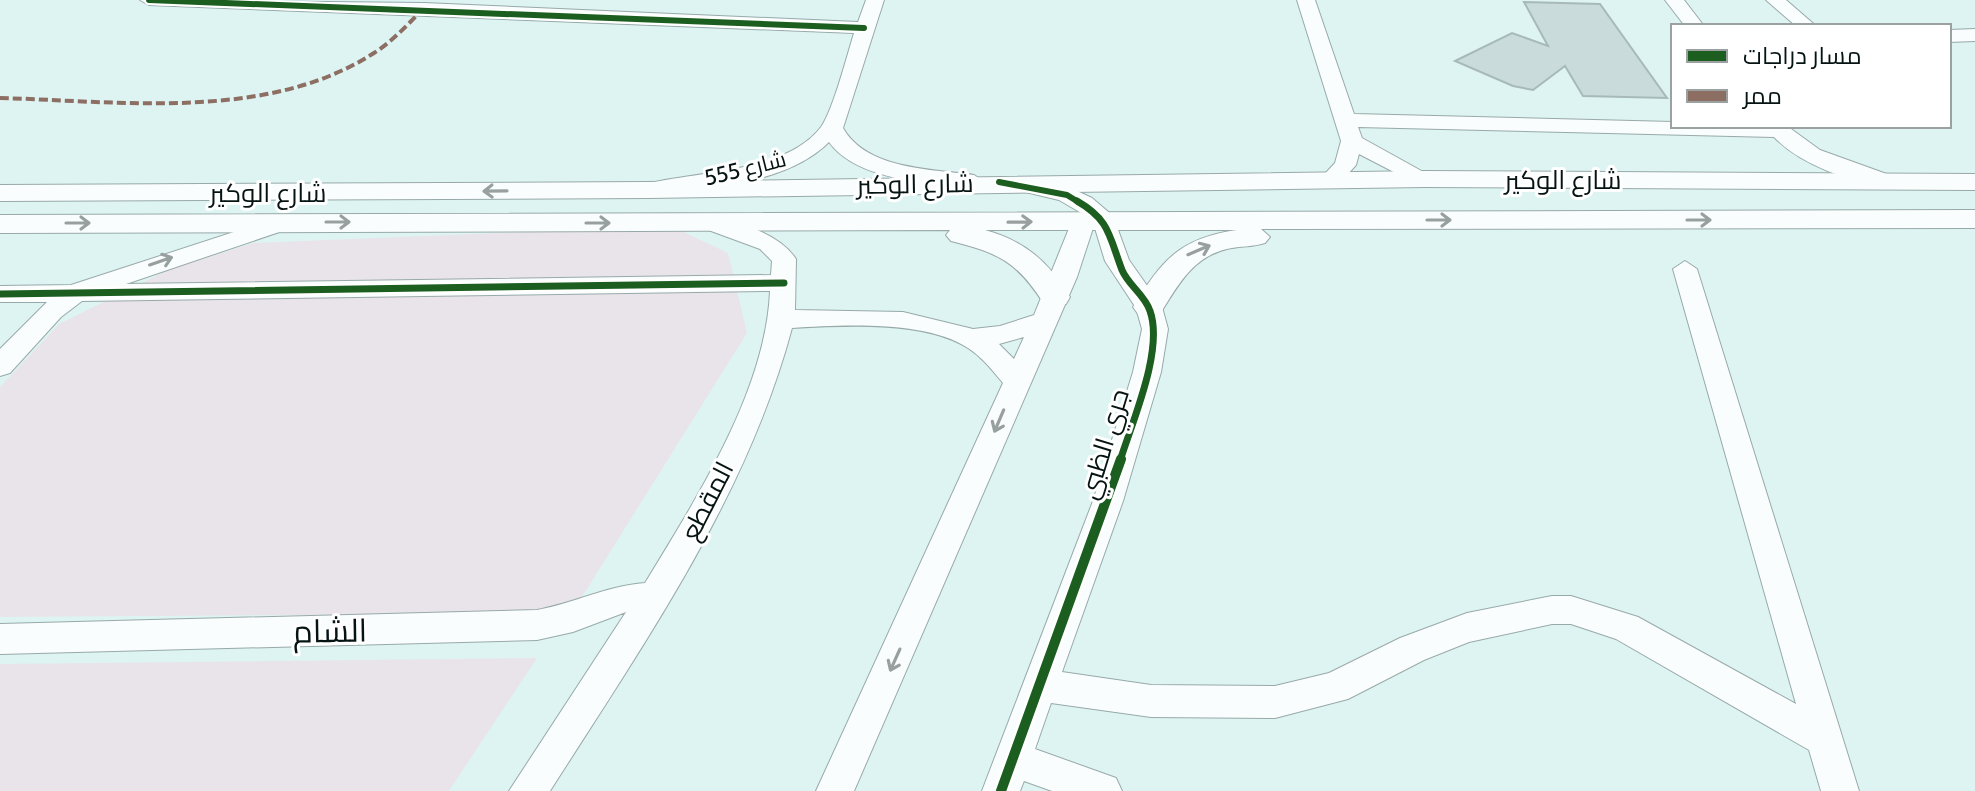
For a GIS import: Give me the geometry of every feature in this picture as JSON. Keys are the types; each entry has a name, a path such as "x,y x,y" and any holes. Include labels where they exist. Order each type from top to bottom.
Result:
{"main road":[{"name":"شارع الوكير","path":"0,193 648,190 986,182 1331,179 1975,182"},
{"path":"1095,218 1126,200 1145,197 1794,193 1843,191 1887,182"},
{"name":"شارع الوكير","path":"0,224 858,224 1095,218 1975,219"},
{"path":"1149,307 1176,263 1212,245 1240,238 1368,230 1386,220"},
{"path":"858,224 879,232 967,236 994,242 1031,262 1049,310"}],"street":[{"path":"149,0 559,7 708,21 864,28"},
{"path":"708,21 718,0"},
{"path":"875,0 832,128 840,144 867,162 1067,195 1095,218 1124,275 1149,307"},
{"path":"1306,0 1349,130 1345,165 1331,179"},
{"path":"1674,0 1693,24"},
{"path":"1775,0 1805,24"},
{"path":"1951,36 1975,35"},
{"name":"شارع 555","path":"648,190 772,165 808,150 832,128"},
{"path":"1349,130 1777,129 1826,161 1887,182"},
{"path":"1349,130 1392,165 1425,179"},
{"path":"835,791 1049,310 1095,218"},
{"path":"0,366 43,320 79,291 181,254 286,222"},
{"name":"المقطع","path":"528,791 654,596 724,471 758,394 781,320 784,259 775,248 711,223"},
{"path":"1685,269 1840,791"},
{"path":"0,294 784,283"},
{"name":"جري الظبي","path":"1006,775 1103,516 1147,372 1155,329 1149,307"},
{"path":"781,320 820,317 898,322 971,338 1001,335 1049,310"},
{"path":"971,338 1017,381"},
{"name":"الشام","path":"0,639 537,625 573,618 615,599 654,596"},
{"path":"1040,685 1151,701 1275,702 1335,688 1412,649 1467,628 1552,610 1571,610 1626,627 1825,739"},
{"path":"1006,775 1103,791"}],"shaded area":[{"path":"671,226 728,253 747,333 572,613 0,617 0,387 59,324 168,270 253,243"},
{"path":"537,658 449,791 0,791 0,664"}],"building":[{"path":"1524,2 1600,4 1667,98 1583,96 1565,66 1533,90 1513,86 1455,61 1512,33 1548,46"}],"marked path":[{"path":"0,98 189,101 282,89 326,76 369,56 391,40 424,8"}],"cycle path":[{"path":"149,0 424,8 864,28"},
{"path":"999,182 1067,195 1096,212 1105,221 1124,275 1149,307 1155,329 1147,372 1108,501 1001,791"},
{"path":"0,294 784,283"}]}
